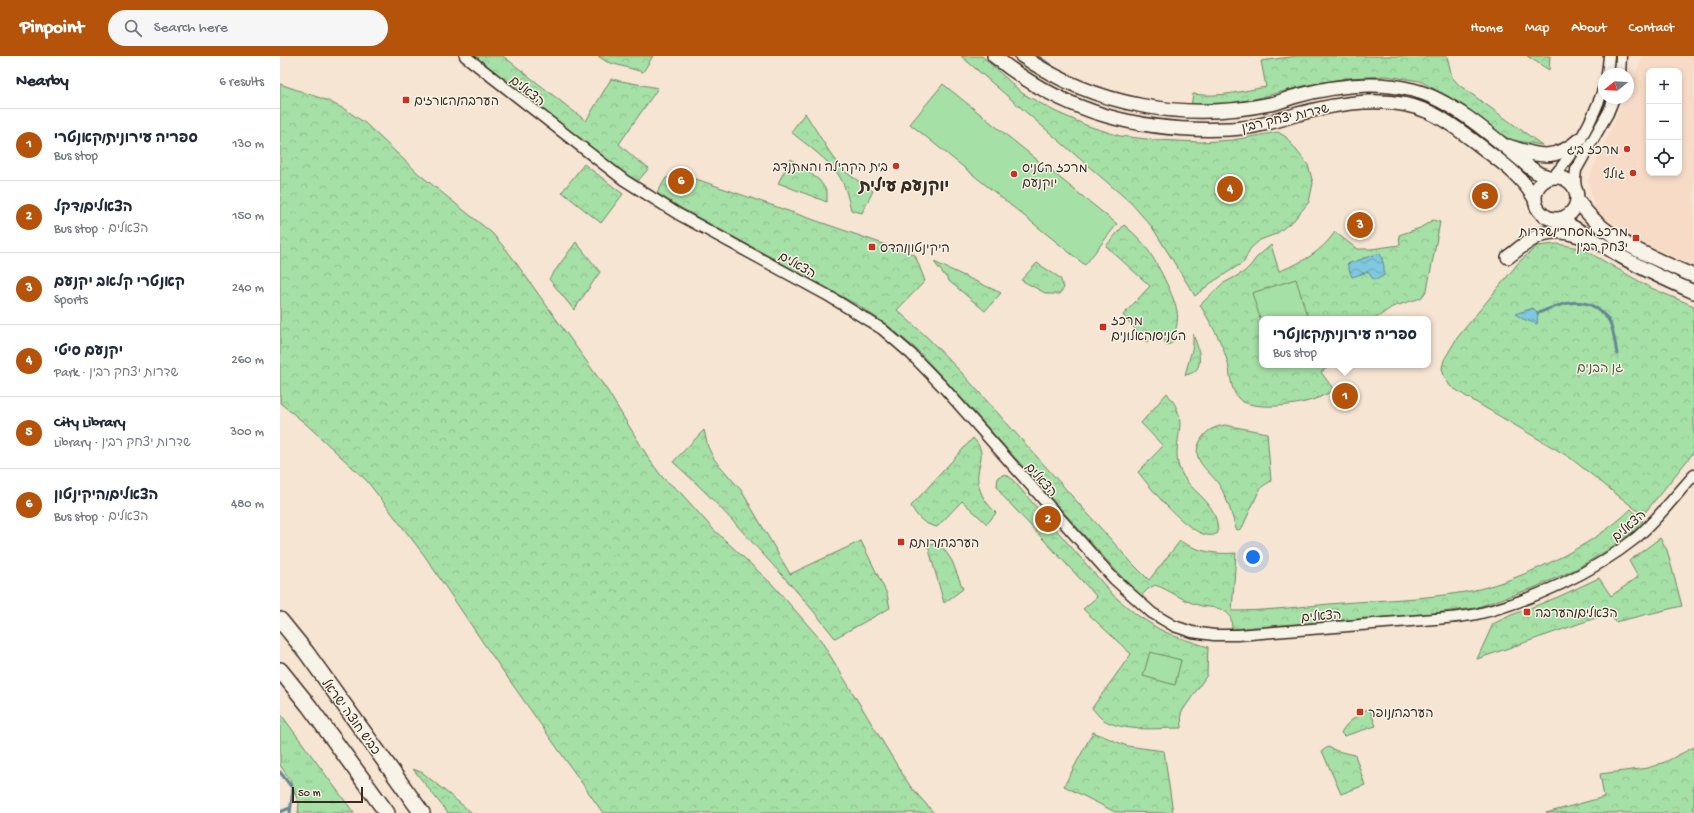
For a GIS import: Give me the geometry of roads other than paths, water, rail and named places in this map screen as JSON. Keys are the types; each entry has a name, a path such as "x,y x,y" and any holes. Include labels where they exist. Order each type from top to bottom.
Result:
{"highway":[{"name":"כביש חוצה ישראל","path":"280,620 306,652 422,813"},
{"path":"280,670 309,706 387,813"}],"main road":[{"name":"שדרות יצחק רבין","path":"994,56 1032,84 1052,96 1091,112 1137,124 1183,130 1254,126 1326,108 1363,102 1410,106 1433,114 1466,135 1520,177 1535,200"},
{"name":"שדרות יצחק רבין","path":"1022,56 1060,79 1097,95 1140,106 1184,112 1231,111 1251,108 1272,104 1322,90 1341,87 1378,85 1414,90 1448,106 1539,174 1551,177"},
{"path":"1500,144 1537,155 1550,156 1570,148 1580,139"},
{"path":"1694,276 1656,259 1606,230 1585,211 1570,182 1565,178 1551,177 1536,188 1535,200 1537,208 1541,213 1576,228 1650,272 1694,292"},
{"path":"1558,219 1564,217 1573,210 1576,195"},
{"path":"1508,257 1526,243 1548,232 1557,231 1570,233 1599,243"}],"street":[{"name":"הצאלים","path":"465,56 624,180 678,214 827,295 882,329 911,354 944,388 1124,588 1152,613 1174,626 1192,632 1214,635 1238,635 1467,616 1495,609 1539,593 1579,574 1610,556 1637,537 1694,476"},
{"path":"1608,68 1609,56"},
{"path":"1620,68 1621,56"},
{"path":"1551,177 1580,139 1591,120 1598,102"},
{"path":"1576,195 1574,179 1580,162 1612,104"}],"water":[{"path":"1380,253 1384,266 1384,275 1378,279 1373,279 1368,272 1352,277 1347,264"},
{"path":"1533,308 1538,313 1537,324 1523,319 1515,314"}],"waterway":[{"path":"1038,56 1058,71"},
{"path":"1538,313 1569,303 1577,302 1592,305 1599,310 1610,323 1617,354"},
{"path":"280,772 293,789 290,813"},
{"path":"280,812 290,808"}],"place":[{"name":"הערבה/הארזים","path":"406,100"},
{"name":"מרכז ביג","path":"1627,149"},
{"name":"בית הקהילה והמתנדב","path":"896,166"},
{"name":"גולף","path":"1633,173"},
{"name":"מרכז הטניס יוקנעם","path":"1014,174"},
{"name":"הצאלים/היקינטון","path":"681,181"},
{"name":"יקנעם סיטי","path":"1230,189"},
{"name":"City Library","path":"1485,196"},
{"name":"קאנטרי קלאב יקנעם","path":"1360,225"},
{"name":"מרכז מסחרי/שדרות יצחק רבין","path":"1636,238"},
{"name":"היקינטון/הדס","path":"872,247"},
{"name":"מרכז הטניס/האלונים","path":"1103,327"},
{"name":"ספריה עירונית/קאנטרי","path":"1345,396"},
{"name":"הצאלים/דקל","path":"1048,519"},
{"name":"הערבה/רותם","path":"901,542"},
{"name":"הצאלים/הערבה","path":"1527,612"},
{"name":"הערבה/נופר","path":"1360,712"}],"district":[{"name":"יוקנעם עילית","path":"904,185"}],"park label":[{"name":"גן הבנים","path":"1600,367"}]}
